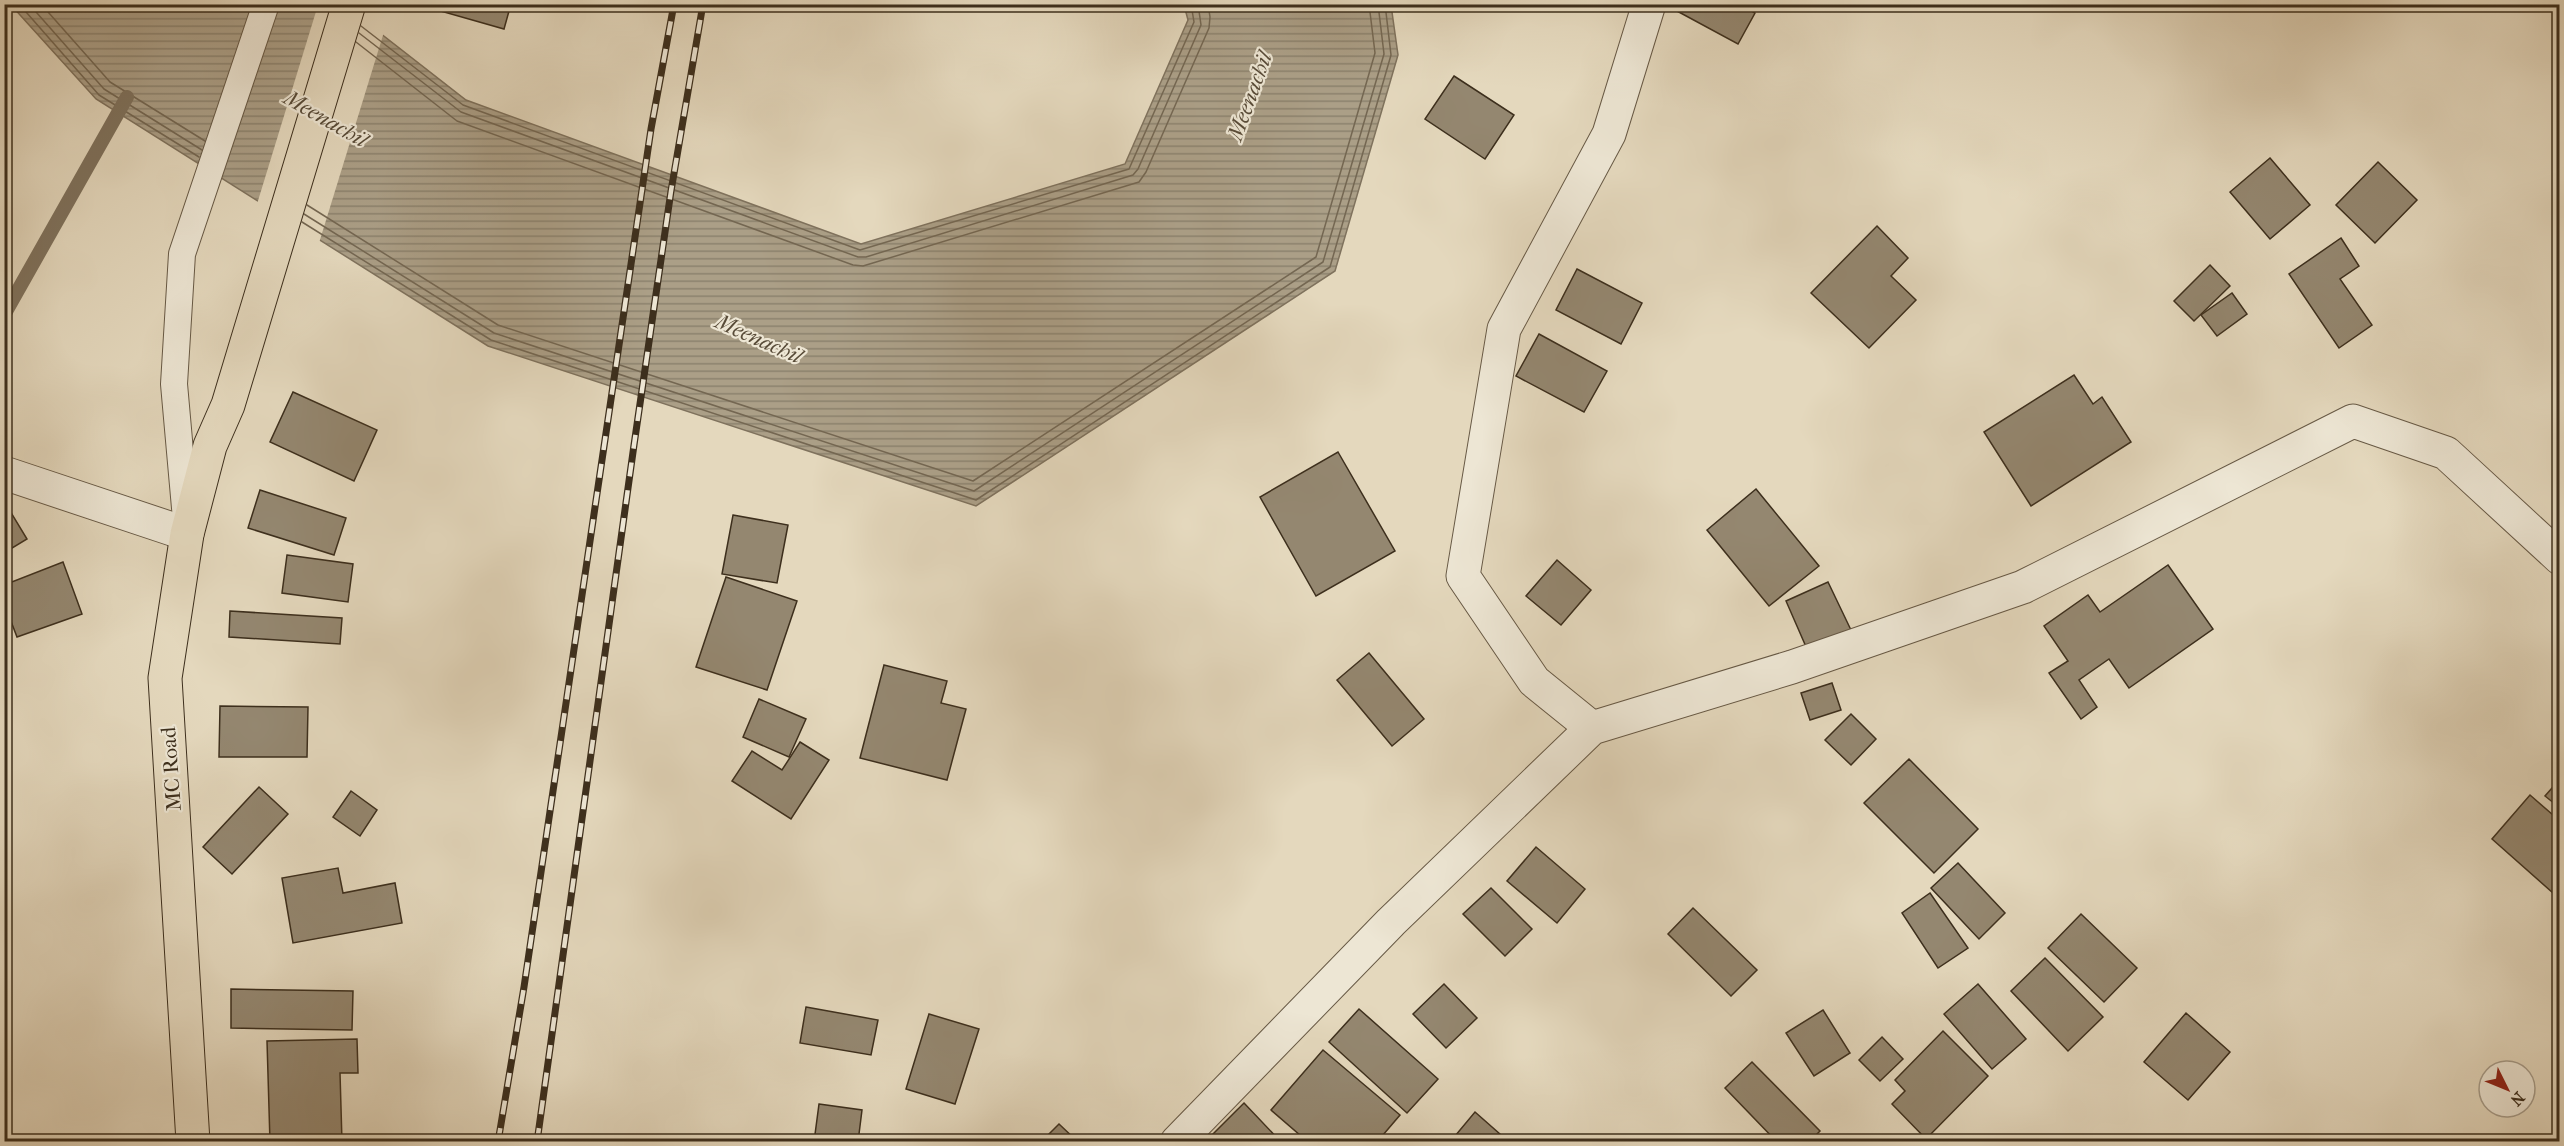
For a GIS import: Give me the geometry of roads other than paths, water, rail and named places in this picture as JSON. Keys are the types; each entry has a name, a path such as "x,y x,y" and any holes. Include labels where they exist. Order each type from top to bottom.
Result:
{"main road":[{"name":"MC Road","path":"194,1142 165,678 187,534 210,446 228,405 349,4"}],"street":[{"path":"1592,728 1534,681 1463,576 1504,329 1609,134 1649,4"},
{"path":"1177,1142 1390,922 1592,728 1792,667 2023,587 2353,421 2446,453 2559,558"},
{"path":"4,473 187,534"}],"lane":[{"path":"187,534 174,384 182,254 266,4"}],"water":[{"name":"Meenachil","path":"11,5 344,5 466,100 861,244 1125,164 1188,20 1184,5 1391,5 1398,55 1335,271 976,506 488,346 96,99"}],"waterway":[{"path":"4,315 127,97"}],"railway":[{"path":"498,1142 524,987 651,129 674,4"},
{"path":"537,1142 671,191 703,4"}]}
